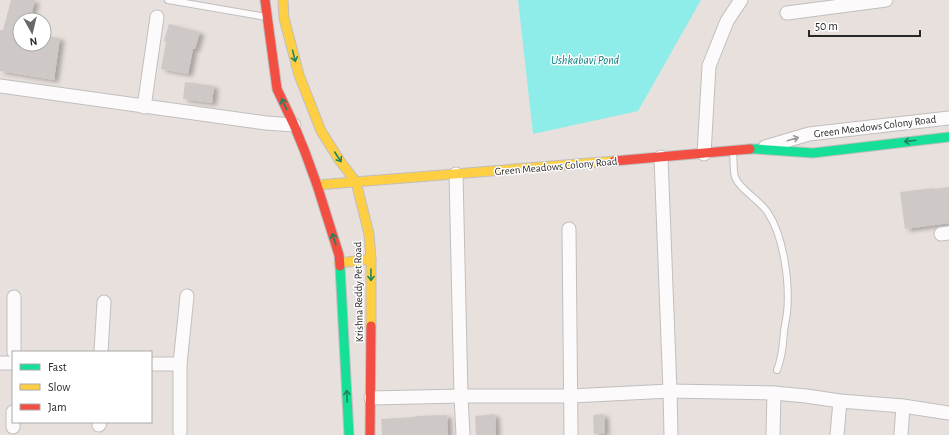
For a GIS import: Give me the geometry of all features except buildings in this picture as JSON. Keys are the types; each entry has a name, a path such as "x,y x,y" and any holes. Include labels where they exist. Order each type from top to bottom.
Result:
{"main road":[{"name":"Krishna Reddy Pet Road","path":"265,0 277,89 294,125 317,185 339,255 349,435"},
{"name":"Krishna Reddy Pet Road","path":"283,0 284,18 299,75 321,131 340,161 356,182 369,234 371,259 370,435"},
{"name":"Green Meadows Colony Road","path":"317,185 733,151 756,150 813,153 949,137"},
{"path":"339,263 371,259"}],"street":[{"path":"704,154 709,66 727,21 741,0"},
{"path":"786,13 886,0"},
{"path":"144,107 157,17"},
{"path":"0,86 266,124 294,125"},
{"name":"Green Meadows Colony Road","path":"756,150 809,134 949,118"},
{"path":"661,157 671,435"},
{"path":"456,174 463,435"},
{"path":"569,229 571,435"},
{"path":"180,432 180,364 187,296"},
{"path":"14,297 14,351"},
{"path":"101,351 104,302"},
{"path":"0,362 12,363"},
{"path":"152,364 180,364"},
{"path":"370,398 571,396 670,391 774,393 840,401 903,406 949,413"},
{"path":"773,435 774,393"},
{"path":"837,435 840,401"},
{"path":"901,435 903,406"}],"lane":[{"path":"168,0 268,17"},
{"path":"733,151 736,178 746,191 765,208 769,214 775,226 782,249 786,276 787,312 783,346 777,370"}],"water":[{"name":"Ushkabavi Pond","path":"518,0 701,0 638,111 533,134"}],"traffic: fast":[{"path":"750,149 813,153 949,137"},
{"path":"340,266 349,435"}],"traffic: slow":[{"path":"283,0 284,18 299,75 321,131 340,161 356,182 369,234 371,259 371,326"},
{"path":"317,185 614,161"},
{"path":"339,263 371,259"}],"traffic: jam":[{"path":"265,0 277,89 294,125 317,185 339,255 340,266"},
{"path":"614,161 750,149"},
{"path":"370,435 371,326"}]}
